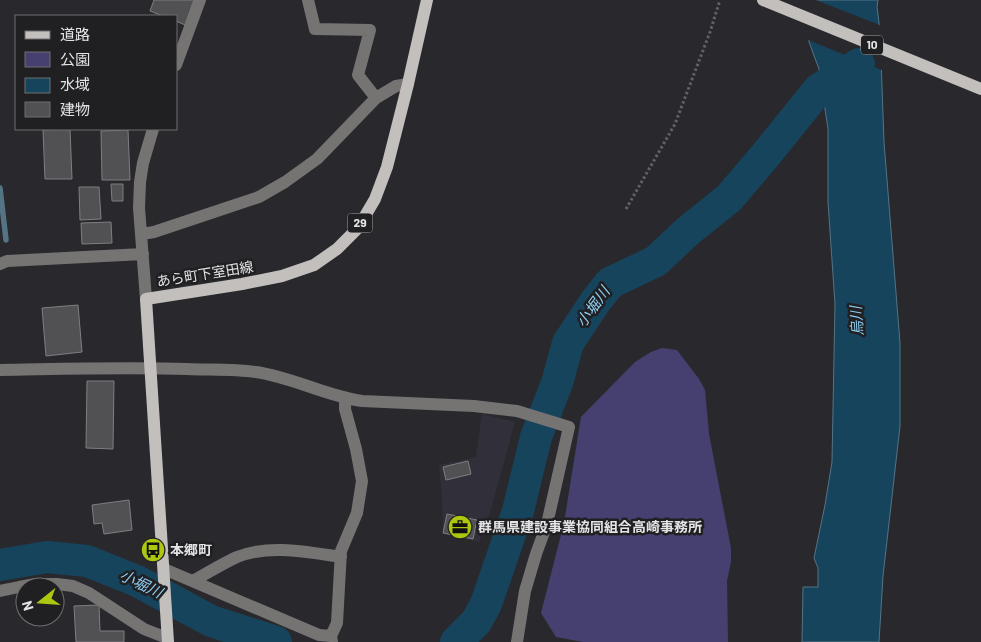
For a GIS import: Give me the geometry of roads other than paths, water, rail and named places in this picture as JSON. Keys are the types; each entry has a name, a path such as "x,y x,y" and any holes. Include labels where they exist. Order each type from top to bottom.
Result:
{"main road":[{"name":"あら町下室田線","path":"167,636 146,299 282,276 314,265 337,249 358,228 375,200 387,167 427,0"},
{"name":"10","path":"763,0 981,89"}],"street":[{"path":"178,60 200,0"},
{"path":"308,0 316,29 370,30 358,75 376,98"},
{"path":"142,234 154,232 265,194 317,159 376,98 396,86 408,84"},
{"path":"146,299 140,182 143,163 153,130"},
{"path":"0,264 7,261 143,254"},
{"path":"0,370 150,368 256,372 345,399 474,406 517,411 569,427 547,524 525,591 517,642"},
{"path":"164,574 193,581 332,639 337,623 342,551 357,514 362,481 356,449 345,409 345,399"},
{"path":"193,581 238,557 264,551 294,550 341,557"},
{"path":"0,591 36,584 74,586 89,593 144,629 167,636"}],"water":[{"name":"烏川","path":"808,0 878,0 884,142 900,343 900,426 883,576 879,642 802,642 803,587 818,587 818,568 814,558 832,462 835,304 828,202 828,129 819,69 809,42"}],"waterway":[{"name":"小堀川","path":"456,642 476,622 486,604 518,511 536,437 557,383 568,343 595,302 610,283 656,261 688,231 729,198 819,89 859,64"},
{"path":"0,188 6,240"},
{"name":"小堀川","path":"0,565 47,557 87,561 137,581 211,621 276,642"}],"place":[{"name":"群馬県建設事業協同組合高崎事務所","path":"460,527"},
{"name":"本郷町","path":"153,550"}]}
